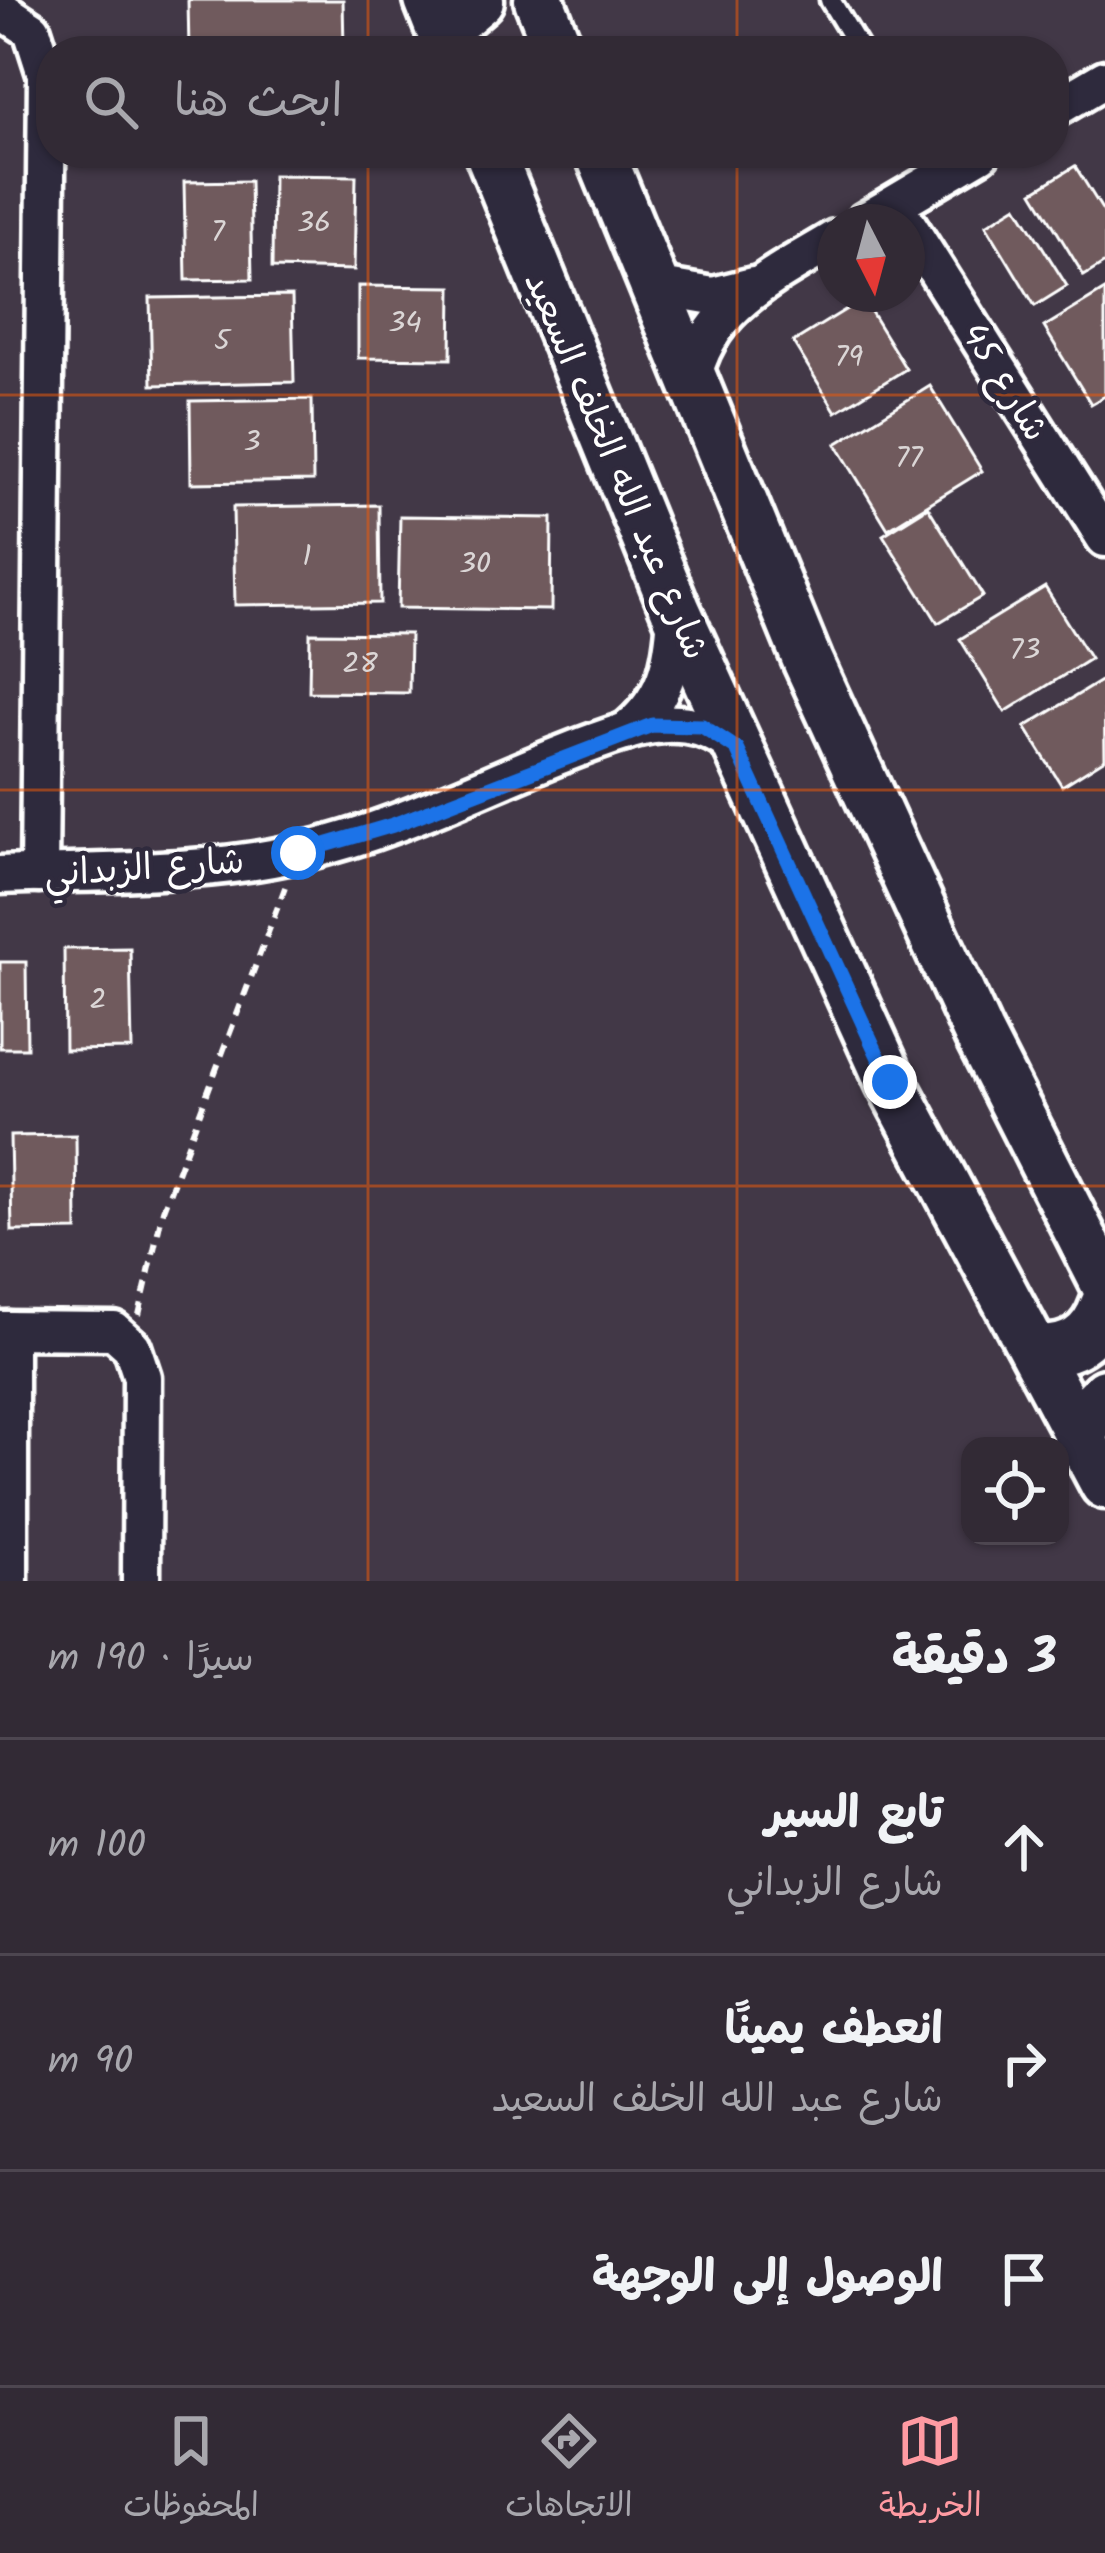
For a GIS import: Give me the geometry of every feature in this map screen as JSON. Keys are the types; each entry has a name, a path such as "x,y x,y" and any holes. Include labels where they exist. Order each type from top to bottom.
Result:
{"main road":[{"path":"441,30 479,0"},
{"path":"538,0 553,36"},
{"name":"شارع عبد الله الخلف السعيد","path":"496,168 676,611 890,1082 1105,1484"},
{"path":"606,168 808,662 928,924 1105,1283"},
{"path":"1034,1350 1072,1347 1088,1336 1105,1305"},
{"path":"1083,1440 1088,1412 1105,1394"}],"street":[{"path":"0,9 32,30 36,43"},
{"path":"1069,101 1105,79"},
{"path":"40,874 46,168"},
{"path":"903,204 929,168"},
{"path":"692,382 706,337 763,282 817,250"},
{"name":"شارع 45","path":"925,266 1105,538"},
{"path":"654,286 713,296 763,282"},
{"name":"شارع الزبداني","path":"625,732 647,715 663,690 670,670 676,611"},
{"name":"شارع الزبداني","path":"0,875 181,868 298,853 393,825 625,732 675,723 702,726 737,749"},
{"path":"9,1581 5,1330 114,1330 132,1347 142,1377 141,1581"}],"lane":[{"path":"830,0 852,36"}],"path":[{"path":"132,1347 164,1210 298,853"}],"building":[{"path":"188,0 343,0 344,36 189,36"},
{"path":"1075,166 1105,214 1105,263 1084,276 1033,192"},
{"path":"273,175 356,176 354,270 272,268"},
{"path":"250,181 252,279 186,280 184,182"},
{"path":"1017,206 1067,286 1035,306 986,225"},
{"path":"358,286 452,287 451,359 358,358"},
{"path":"1105,290 1105,396 1091,404 1044,327"},
{"path":"292,296 294,382 152,385 150,298"},
{"path":"842,312 871,312 906,369 836,412 793,342"},
{"path":"930,386 982,471 888,529 836,444"},
{"path":"312,399 313,481 191,483 190,401"},
{"path":"379,505 380,603 235,605 233,507"},
{"path":"928,507 983,596 938,623 883,535"},
{"path":"400,516 552,518 551,610 398,608"},
{"path":"1045,587 1090,659 1005,712 960,639"},
{"path":"310,633 410,634 409,693 309,692"},
{"path":"1104,679 1105,759 1062,786 1025,727"},
{"path":"130,948 132,1049 65,1050 64,949"},
{"path":"0,962 26,962 27,1048 0,1048"},
{"path":"76,1135 77,1230 12,1231 10,1136"}],"route":[{"path":"298,853 393,825 625,732 675,723 702,726 721,734 737,749 890,1082"}]}
